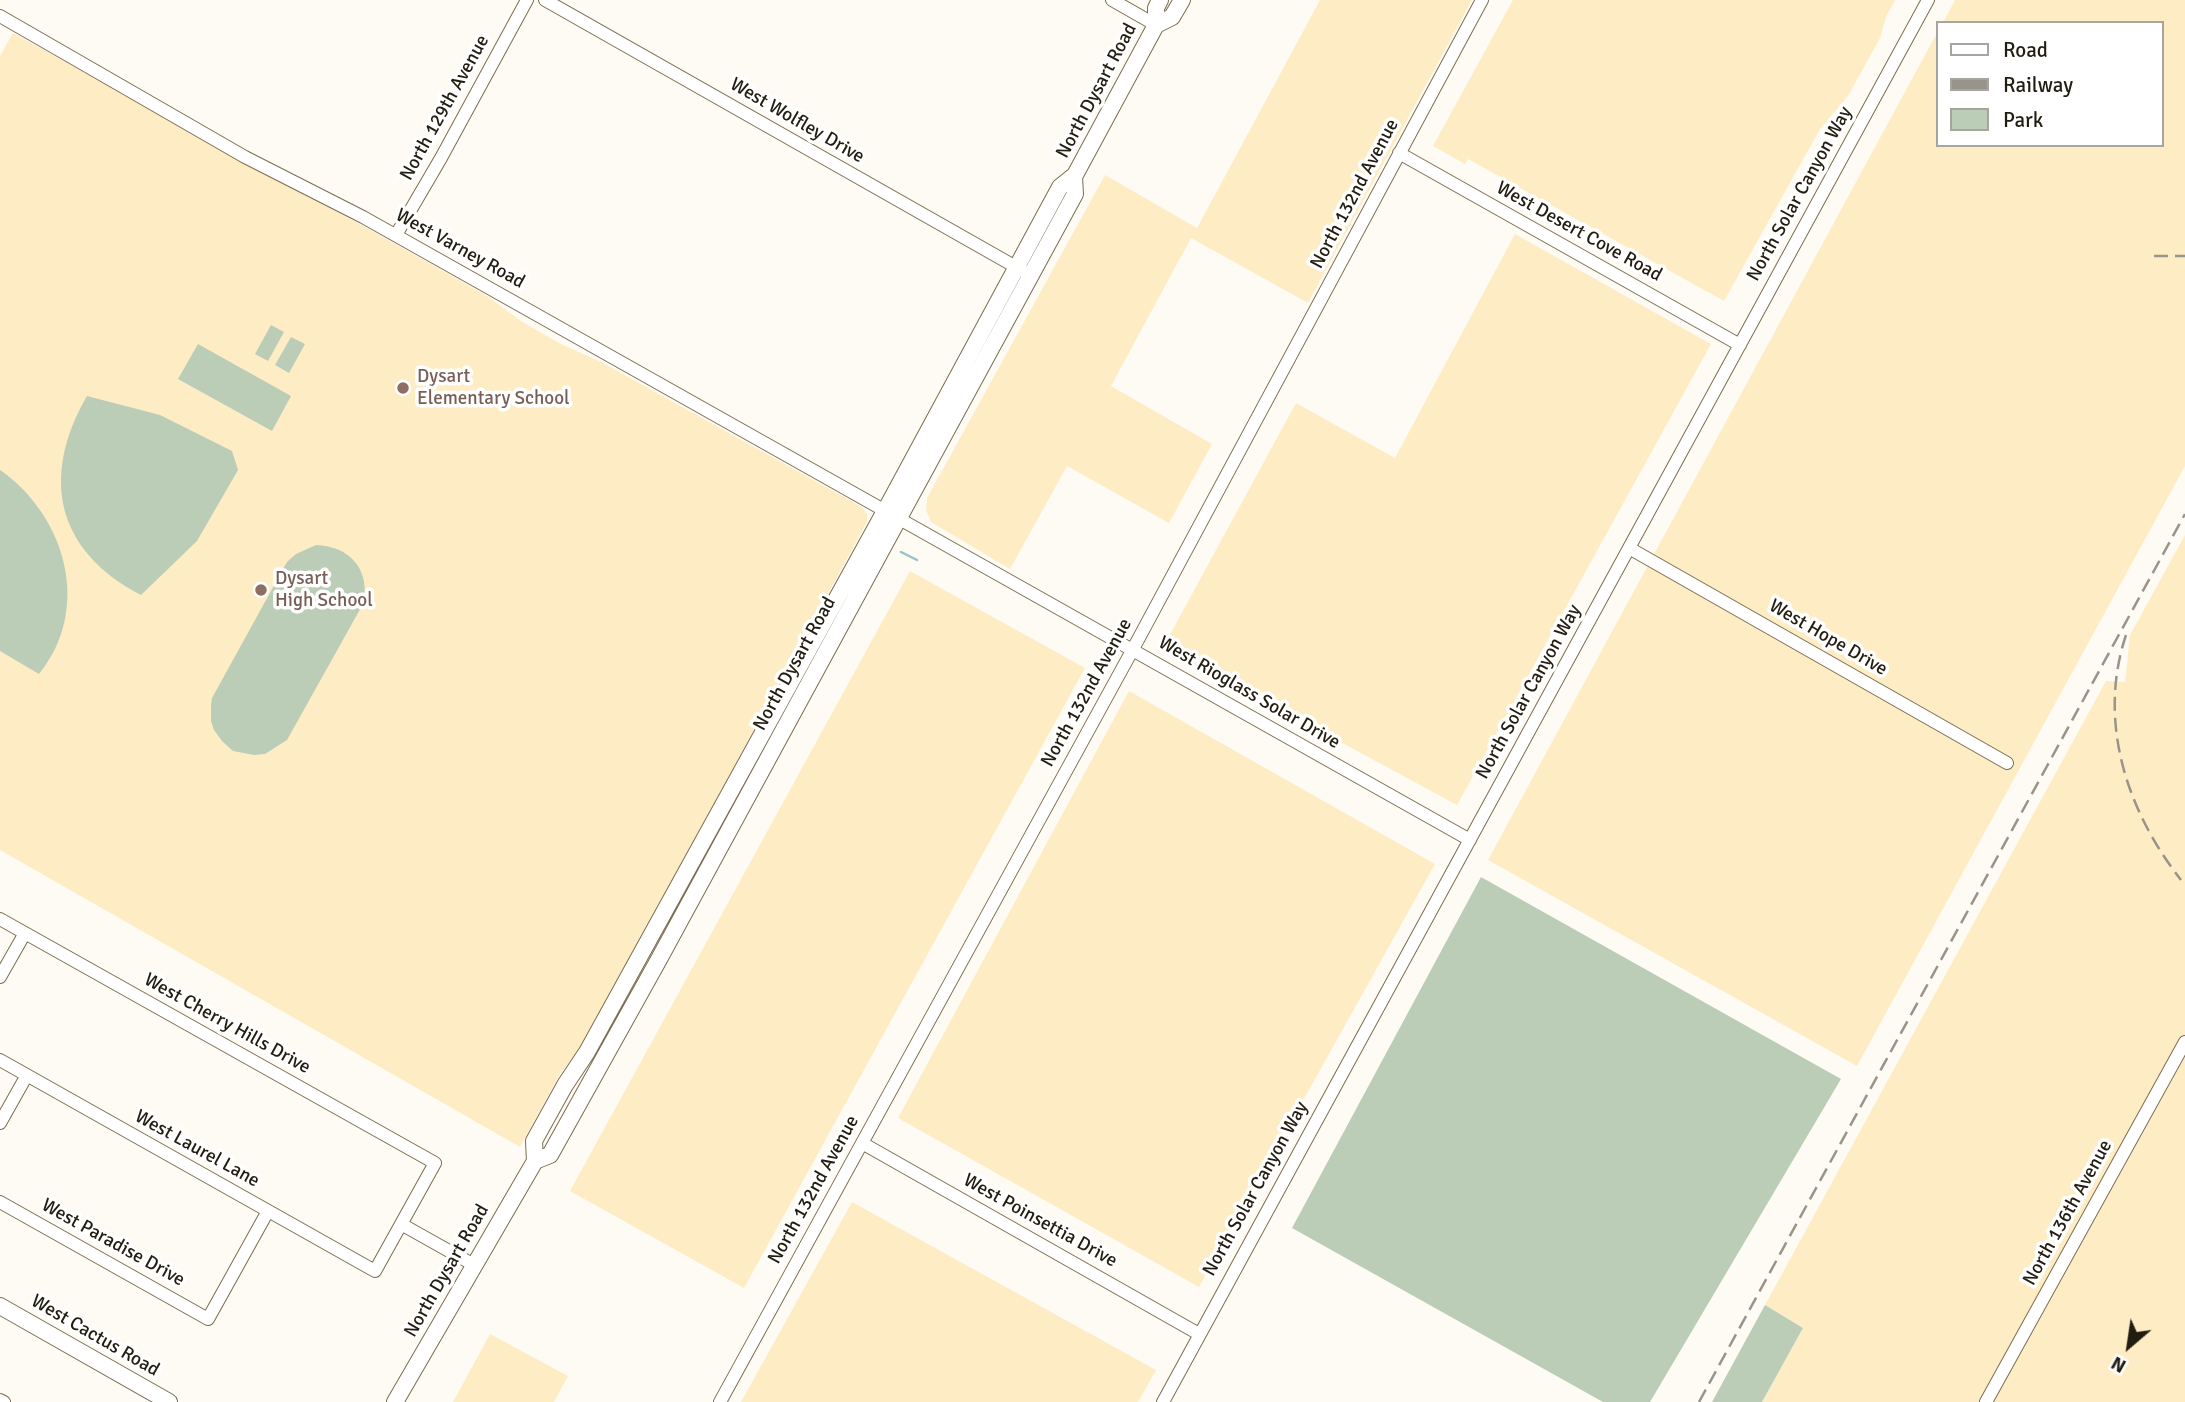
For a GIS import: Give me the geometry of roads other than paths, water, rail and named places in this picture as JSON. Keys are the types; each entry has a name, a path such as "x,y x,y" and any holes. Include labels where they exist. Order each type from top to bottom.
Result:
{"main road":[{"name":"North Dysart Road","path":"395,1402 535,1161 550,1155 577,1107 1024,271 1075,194 1074,177 1156,25 1156,8 1160,0"},
{"name":"North Dysart Road","path":"1156,25 1172,17 1182,0"},
{"name":"North Dysart Road","path":"534,1141 892,515"},
{"path":"535,1161 534,1141 553,1132 564,1114 577,1107"},
{"name":"West Cactus Road","path":"0,1306 169,1402"}],"street":[{"name":"North 129th Avenue","path":"396,235 527,0"},
{"name":"West Wolfley Drive","path":"545,0 1024,271"},
{"path":"1112,0 1156,25"},
{"name":"North 132nd Avenue","path":"720,1402 1133,649 1482,0"},
{"name":"North Solar Canyon Way","path":"1163,1402 1928,0"},
{"name":"West Varney Road","path":"0,16 245,157 396,235 892,515"},
{"name":"West Desert Cove Road","path":"1399,153 1740,345"},
{"name":"West Rioglass Solar Drive","path":"892,515 1469,840"},
{"name":"West Hope Drive","path":"1629,548 2007,762"},
{"name":"West Cherry Hills Drive","path":"0,919 435,1163 401,1224"},
{"path":"0,977 25,933"},
{"name":"North 136th Avenue","path":"1986,1402 2185,1042"},
{"name":"West Laurel Lane","path":"0,1060 375,1271 401,1224"},
{"path":"0,1123 27,1075"},
{"name":"West Poinsettia Drive","path":"862,1143 1199,1334"},
{"name":"West Paradise Drive","path":"0,1202 208,1319 268,1211"},
{"path":"401,1224 474,1265"}],"waterway":[{"path":"901,552 917,560"}],"railway":[{"path":"2154,256 2185,256"},
{"path":"1699,1402 2185,514"},
{"path":"2126,635 2118,668 2115,700 2116,733 2122,764 2146,825 2181,880"}],"place":[{"name":"Dysart Elementary School","path":"403,388"},
{"name":"Dysart High School","path":"261,590"}]}
